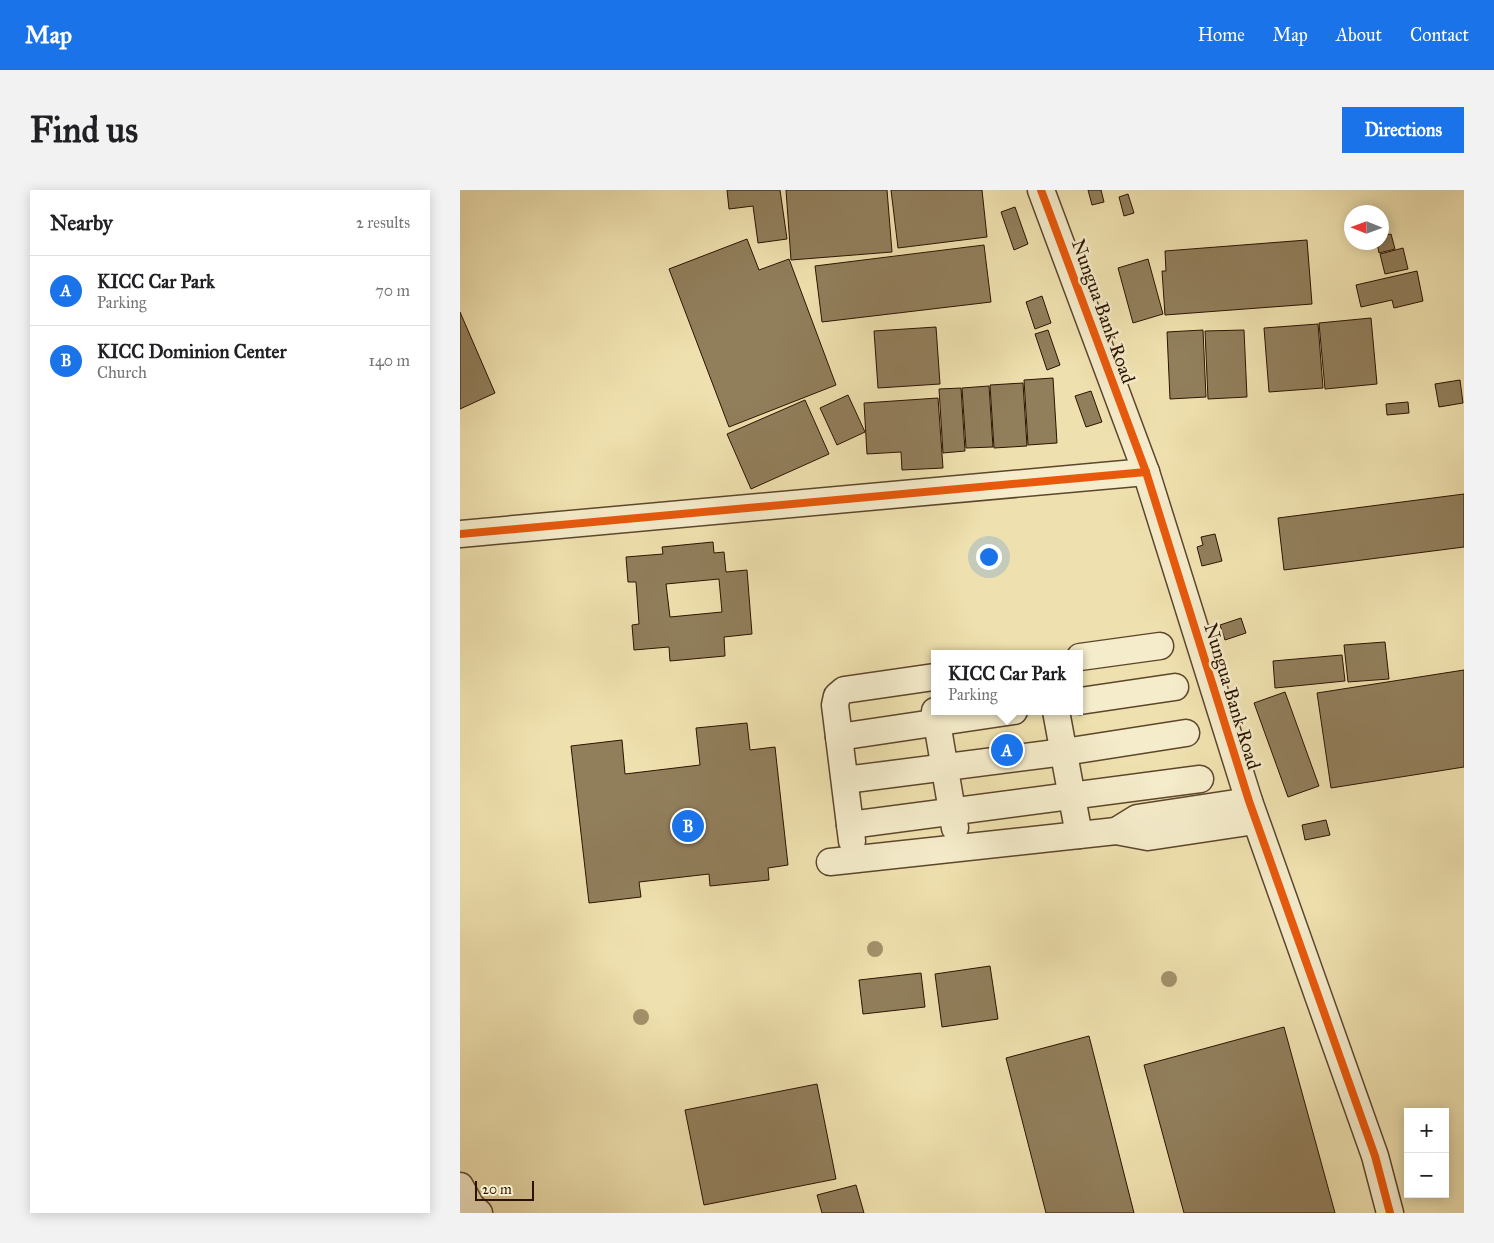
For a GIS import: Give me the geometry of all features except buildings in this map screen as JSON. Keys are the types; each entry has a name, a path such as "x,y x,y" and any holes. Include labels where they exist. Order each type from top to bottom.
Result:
{"street":[{"name":"Nungua Bank Road","path":"1041,190 1146,472 1252,811 1375,1156 1390,1213"},
{"path":"460,534 1146,472"},
{"path":"1083,657 1160,646"},
{"path":"931,678 844,690 837,696 835,705 850,825 842,861 1116,830 1137,818 1252,811"},
{"path":"1083,701 1174,686"},
{"path":"839,737 931,715"},
{"path":"935,715 958,848"},
{"path":"1057,715 1079,835"},
{"path":"845,780 1064,752 1186,733"},
{"path":"850,825 1200,779"},
{"path":"460,1186 470,1206 479,1213"}],"cycle path":[{"path":"1041,190 1146,472 1249,801 1375,1156 1390,1213"},
{"path":"460,534 1146,472"}],"place":[{"name":"KICC Car Park","path":"1007,750"},
{"name":"KICC Dominion Center","path":"688,826"}]}
